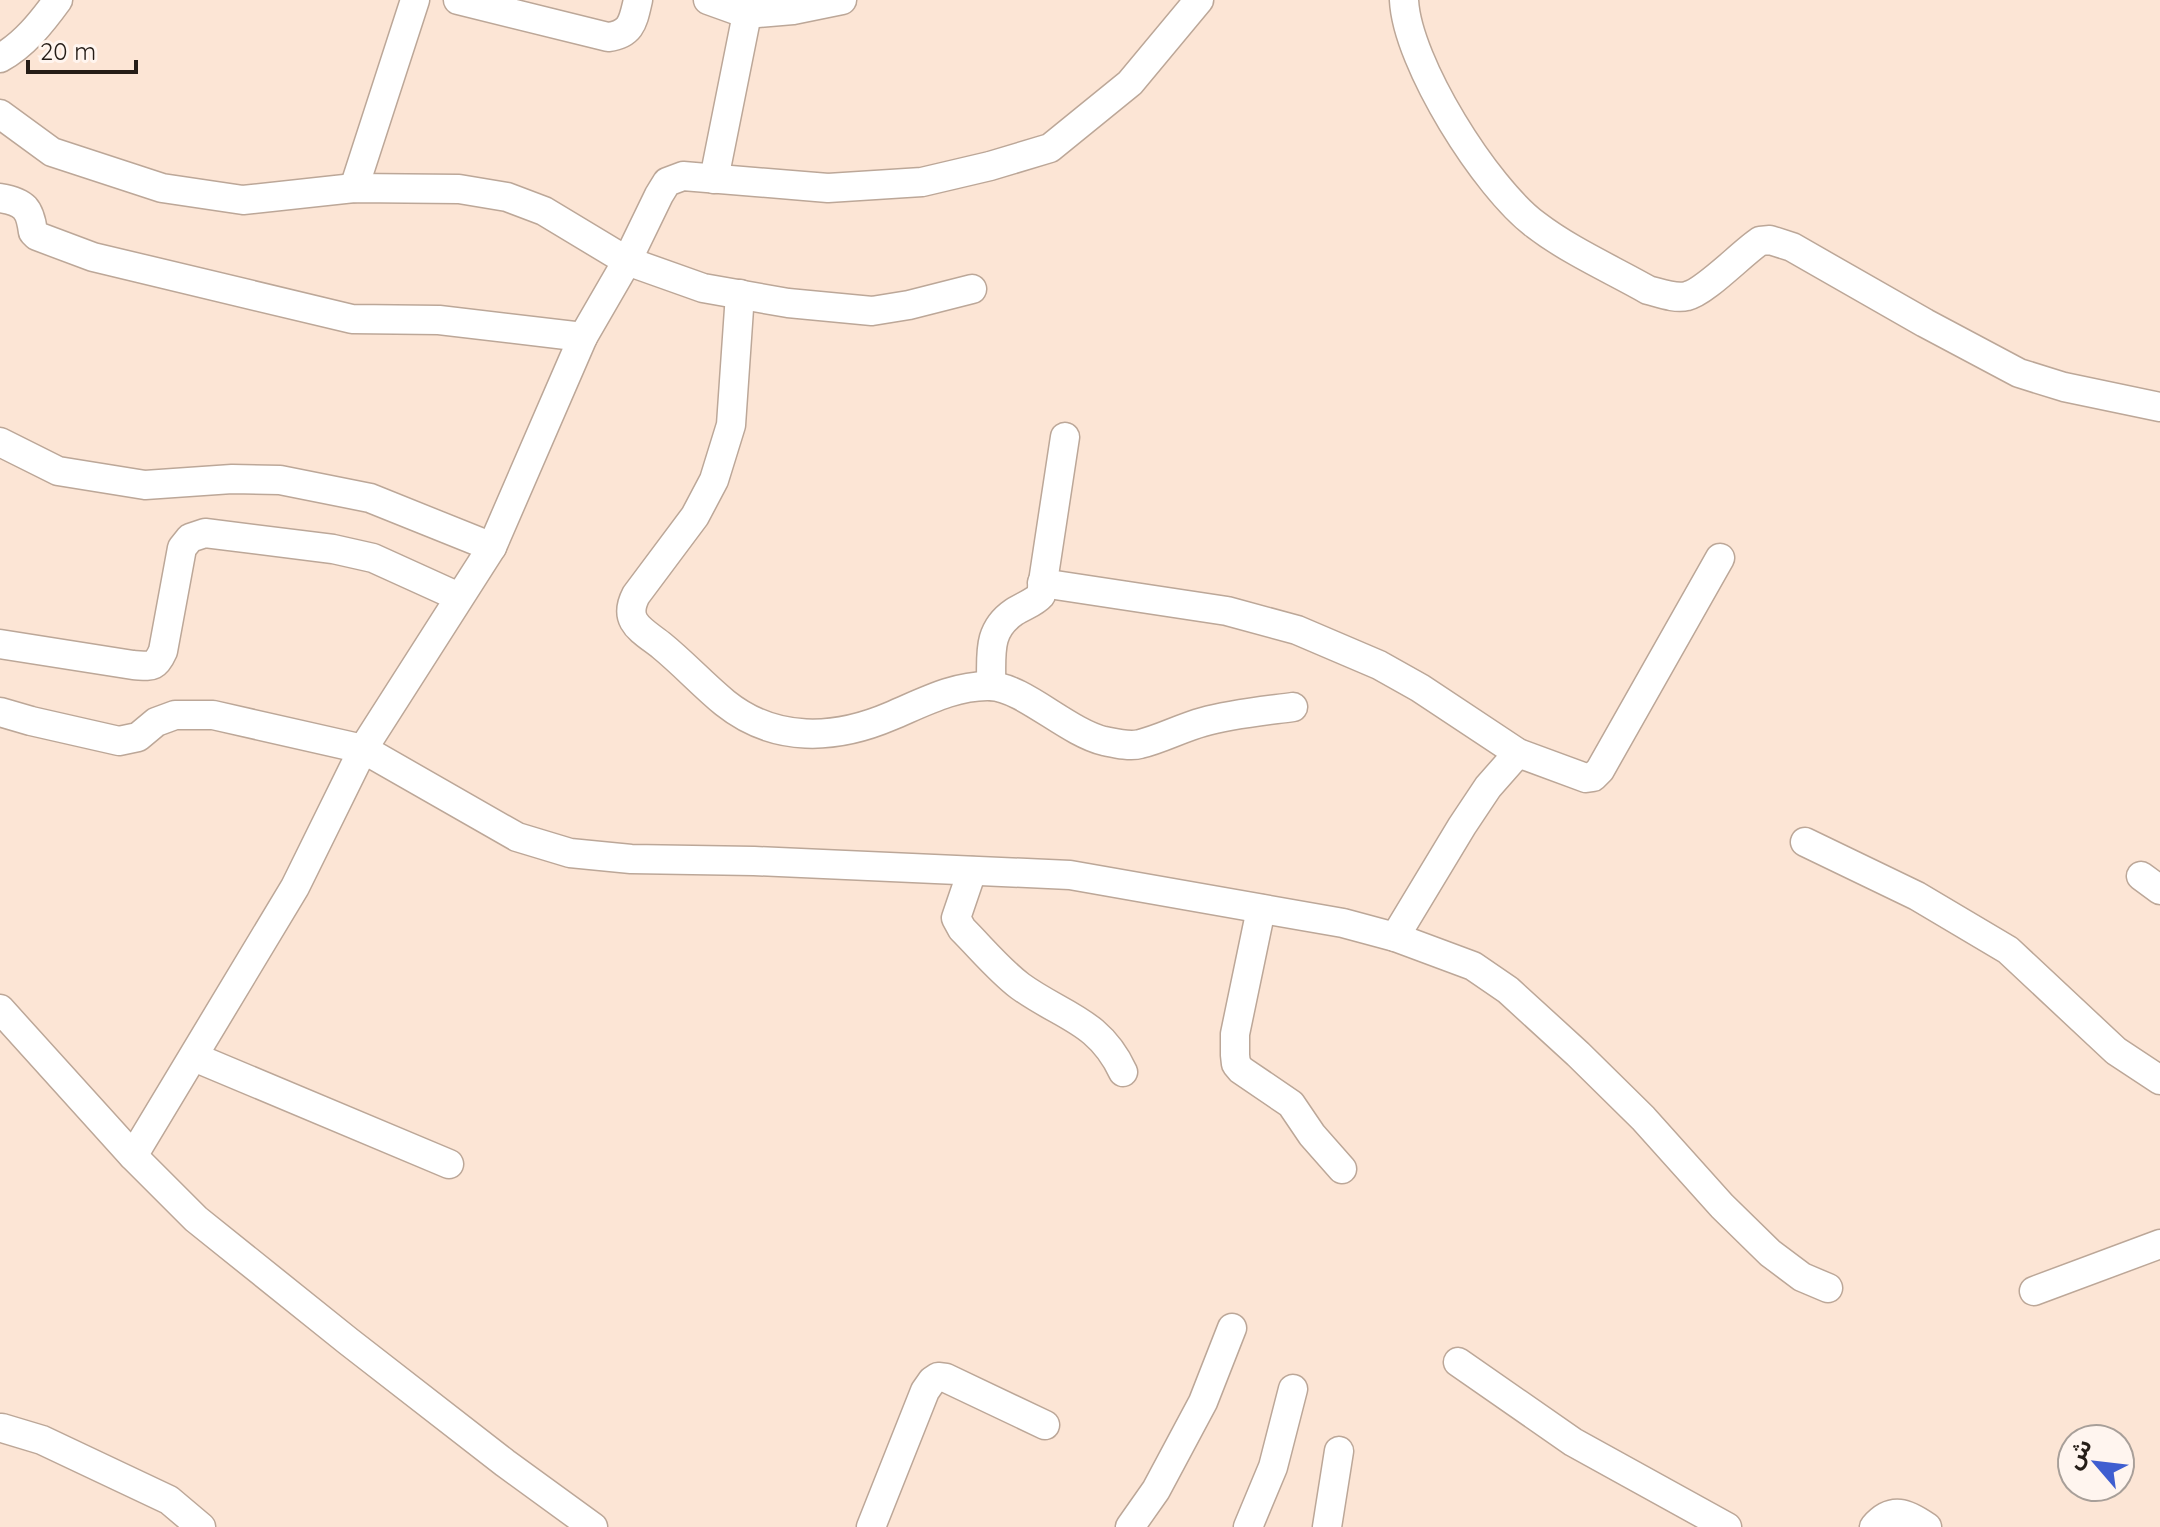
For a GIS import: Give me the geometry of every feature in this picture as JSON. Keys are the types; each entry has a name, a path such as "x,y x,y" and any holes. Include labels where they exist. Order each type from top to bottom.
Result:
{"street":[{"path":"0,58 40,25 58,0"},
{"path":"354,188 415,0"},
{"path":"458,0 608,37 621,35 631,26 638,0"},
{"path":"708,0 747,14 793,10 842,0"},
{"path":"133,1156 295,887 363,749 492,547 583,337 627,261 667,182 683,176 828,188 922,182 1050,148 1130,83 1199,0"},
{"path":"1404,0 1417,51 1441,105 1498,190 1535,225 1648,290 1687,296 1708,284 1760,241 1770,240 1792,247 2019,373 2064,387 2160,407"},
{"path":"714,179 747,14"},
{"path":"0,114 52,152 162,188 243,200 354,188 459,189 507,197 544,211 627,261 703,288 788,303 872,311 972,289"},
{"path":"0,198 21,203 31,214 33,232 37,236 93,257 352,319 439,320 583,337"},
{"path":"740,294 731,425 714,480 695,516 630,606 630,616 638,626 727,704 764,727 791,734 817,734 869,725 955,691 991,686 1013,692 1074,728 1102,740 1137,746 1205,721 1293,707"},
{"path":"991,686 992,639 998,625 1008,615 1041,595 1065,437"},
{"path":"0,442 58,471 145,485 232,479 280,480 370,498 492,547"},
{"path":"0,644 151,666 158,662 163,651 182,548 190,538 205,533 333,549 373,558 459,597"},
{"path":"1042,583 1227,611 1297,630 1379,665 1420,688 1518,753 1586,778 1593,777 1600,770 1720,558"},
{"path":"0,712 119,741 138,737 156,722 175,715 213,715 363,749 517,837 570,853 631,859 754,861 1070,875 1343,923 1395,937 1473,966 1508,990 1643,1118 1722,1206 1770,1253 1802,1277 1828,1288"},
{"path":"1395,937 1488,787 1518,753"},
{"path":"1805,842 1917,896 2008,950 2116,1051 2160,1080"},
{"path":"972,871 956,918 962,929 1019,985 1079,1020 1101,1039 1116,1057 1123,1072"},
{"path":"1261,909 1235,1034 1236,1064 1291,1104 1312,1135 1342,1169"},
{"path":"0,1009 133,1156 196,1219 505,1463 593,1527"},
{"path":"194,1057 449,1164"},
{"path":"2034,1291 2160,1244"},
{"path":"1130,1527 1156,1490 1203,1402 1232,1328"},
{"path":"1458,1362 1573,1442 1727,1527"},
{"path":"871,1527 925,1391 938,1377 1045,1425"},
{"path":"1248,1527 1273,1467 1293,1389"},
{"path":"2,1428 42,1440 169,1500 201,1527"},
{"path":"1327,1527 1339,1451"},
{"path":"1874,1527 1889,1514 1904,1513 1927,1527"}]}
